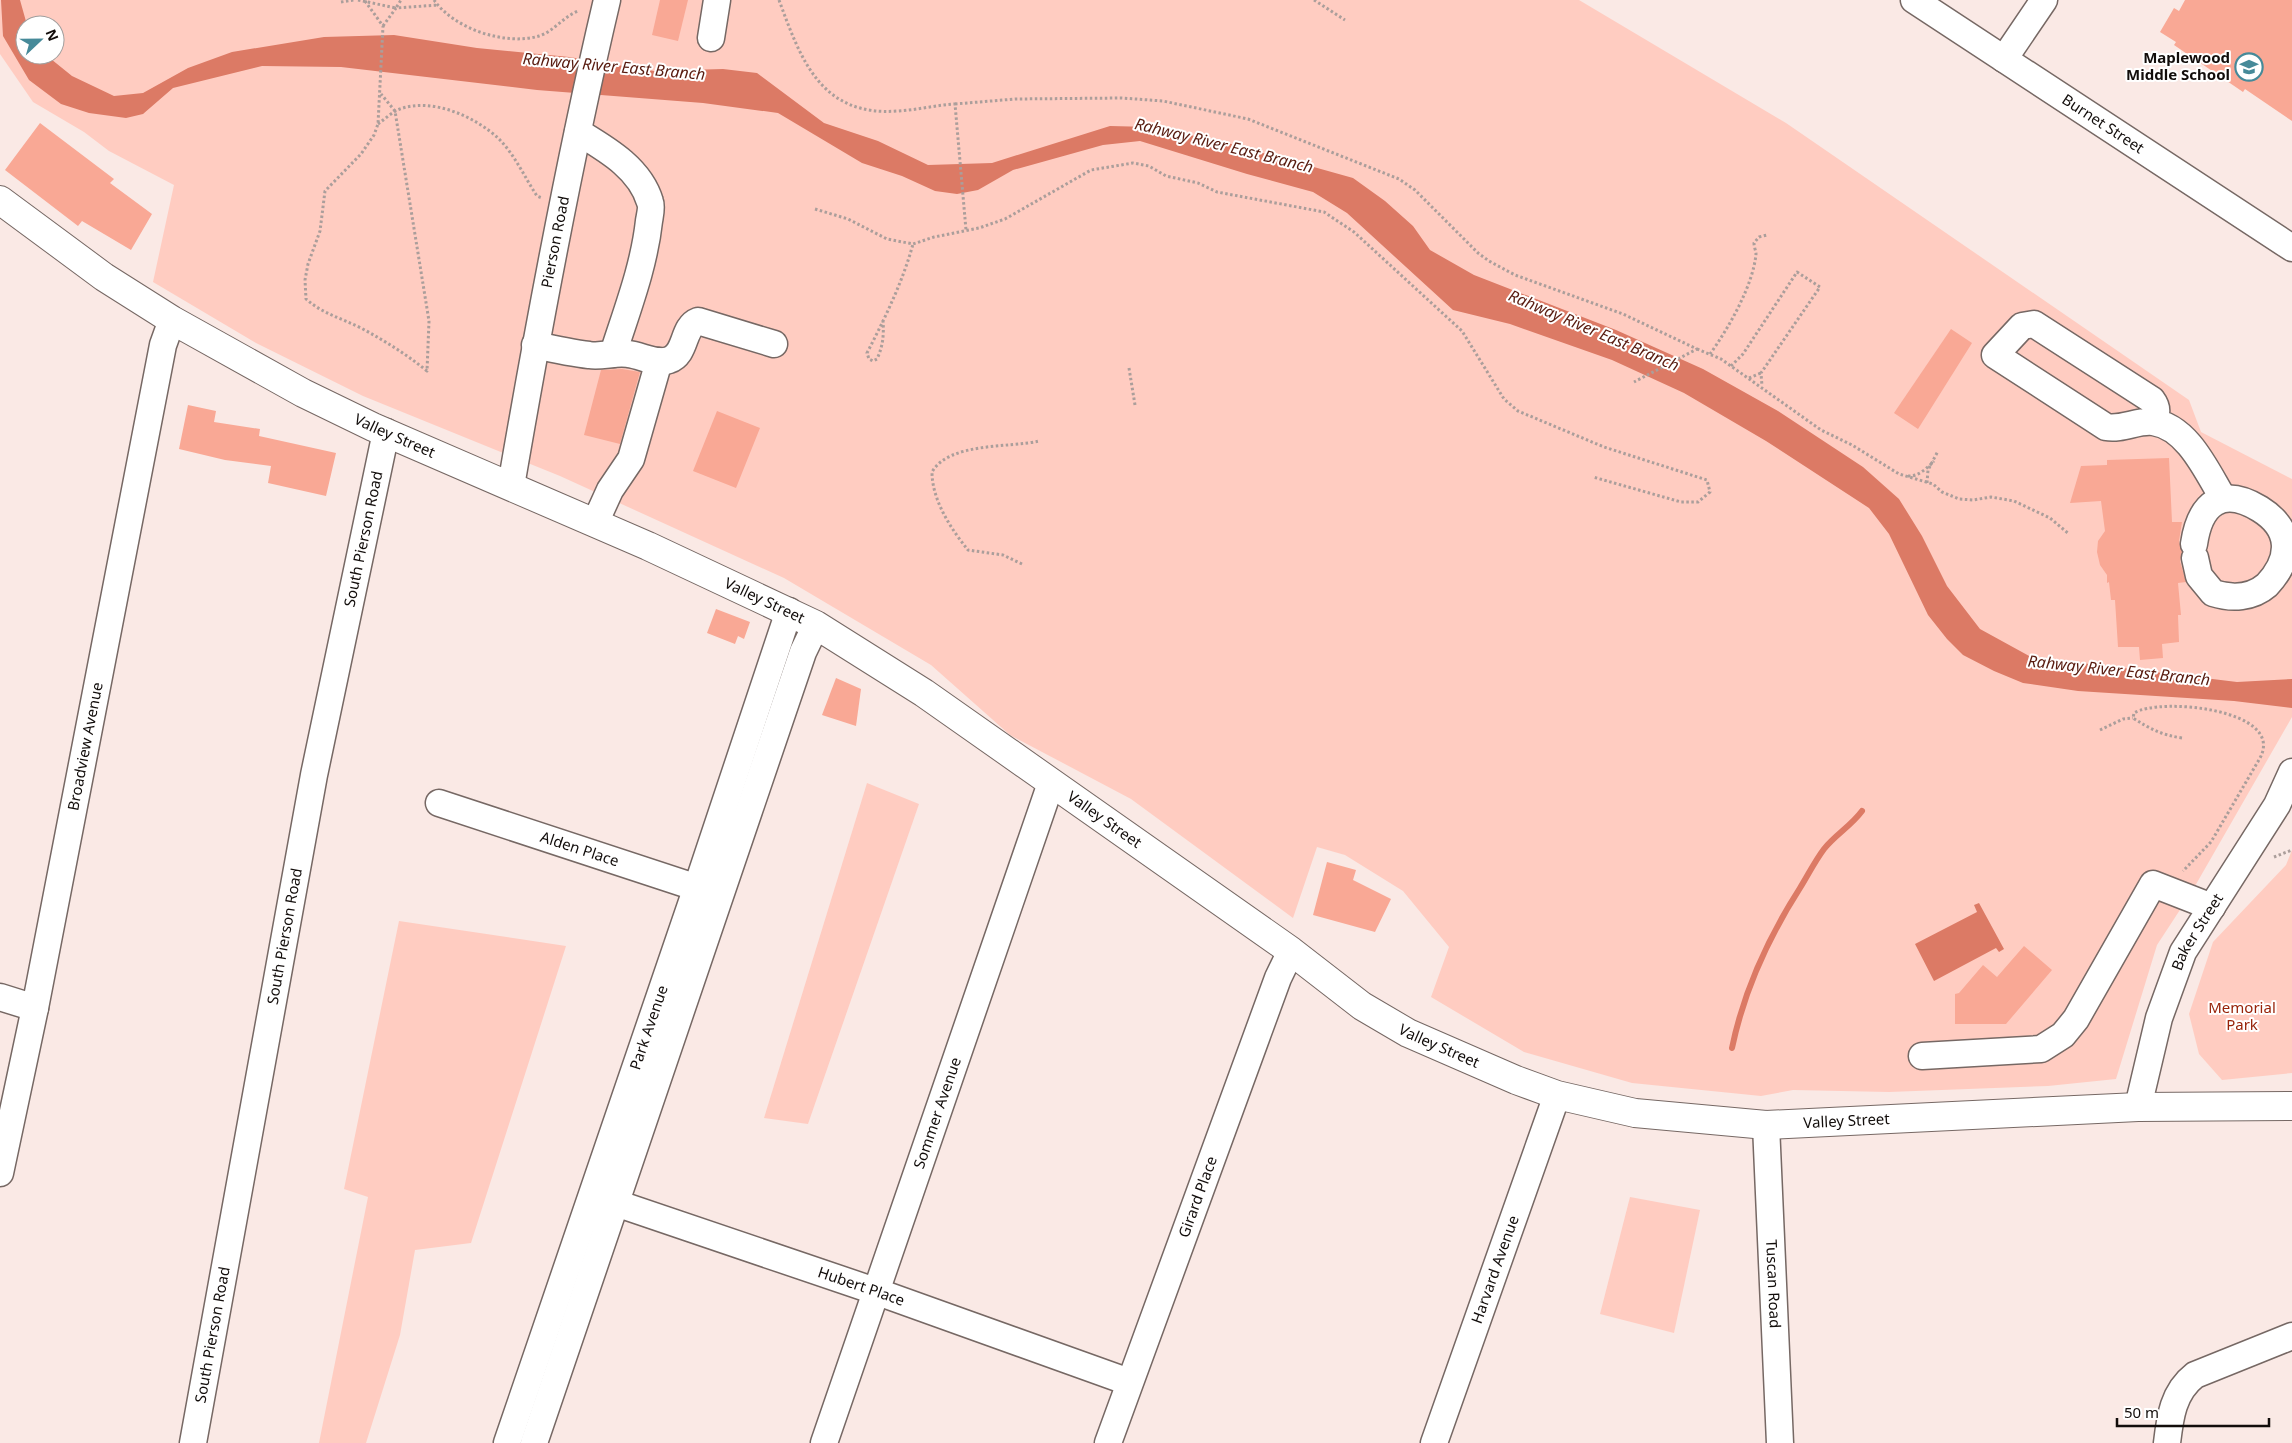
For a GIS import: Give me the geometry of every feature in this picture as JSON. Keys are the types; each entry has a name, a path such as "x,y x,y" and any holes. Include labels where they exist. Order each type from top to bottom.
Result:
{"main road":[{"name":"Valley Street","path":"0,200 104,277 172,320 303,393 386,432 595,523 816,625 924,693 1291,951 1362,1006 1408,1033 1557,1095 1635,1113 1766,1125 2138,1107 2292,1106"}],"street":[{"name":"Pierson Road","path":"511,486 535,345 579,123 607,0"},
{"path":"711,38 717,0"},
{"name":"Burnet Street","path":"1914,0 2292,248"},
{"path":"2004,59 2044,0"},
{"path":"579,123 616,155 639,180 651,203 648,236 638,278 613,354"},
{"name":"Broadview Avenue","path":"0,1173 35,1008 163,345 172,320"},
{"path":"535,345 590,356 628,354 659,361 670,360 678,354 686,339 689,328 698,321 774,344"},
{"path":"2153,422 2157,413 2156,406 2152,400 2034,324 2028,323 2022,326 1995,355 2106,426 2120,428 2153,422 2179,435 2191,447 2223,498"},
{"path":"595,523 610,490 631,459 659,361"},
{"name":"South Pierson Road","path":"193,1443 314,775 386,432"},
{"path":"2223,498 2236,498 2256,506 2283,526 2290,536 2285,564 2267,585 2251,594 2230,597 2213,593 2199,576 2195,551 2202,517 2213,504 2223,498"},
{"name":"Park Avenue","path":"508,1443 603,1199 708,891 789,611"},
{"name":"Park Avenue","path":"708,891 803,652 816,625"},
{"name":"Baker Street","path":"2138,1107 2159,1018 2183,952 2277,805 2292,772"},
{"name":"Sommer Avenue","path":"824,1443 1051,783"},
{"name":"Alden Place","path":"439,803 708,891"},
{"path":"1922,1056 2041,1049 2063,1035 2076,1019 2153,884 2212,907"},
{"name":"Girard Place","path":"1108,1443 1278,978 1291,951"},
{"path":"0,997 35,1008"},
{"name":"Harvard Avenue","path":"1434,1443 1557,1095"},
{"name":"Tuscan Road","path":"1766,1125 1780,1443"},
{"name":"Park Avenue","path":"534,1443 603,1199"},
{"name":"Hubert Place","path":"603,1199 875,1291 1129,1382"},
{"path":"2167,1443 2169,1420 2183,1384 2195,1375 2292,1336"}],"path":[{"path":"341,2 354,0"},
{"path":"358,0 396,8 438,5"},
{"path":"382,26 401,0"},
{"path":"434,0 470,28 511,39 539,36 578,12"},
{"path":"779,0 805,66 825,88 840,99 874,110 897,111 1015,99 1122,98 1163,101 1248,119 1399,179 1416,190 1489,261 1515,275 1623,314 1710,354 1749,378 1821,430 1852,445 1899,474 1927,483 1959,499 1973,500 1991,497 2014,501 2050,518 2069,534"},
{"path":"1314,0 1345,20"},
{"path":"364,1 382,26 381,94 378,124 374,135 360,154 325,190 320,231 308,264 305,280 306,299 318,310 359,327 400,350 427,371 429,321 394,111 381,94"},
{"path":"955,104 966,230"},
{"path":"378,124 394,111 402,108 434,106 482,125 500,140 537,196 547,200"},
{"path":"815,209 848,219 887,239 913,244 1005,219 1091,170 1133,163 1150,166 1166,176 1198,183 1217,192 1324,212 1354,232 1465,334 1504,399 1518,411 1604,448 1707,480 1710,492 1698,502 1680,502 1593,476"},
{"path":"1710,354 1750,282 1756,253 1754,243 1759,237 1767,235"},
{"path":"883,320 884,337 882,350 877,359 873,361 869,359 867,353 901,278 913,244"},
{"path":"1731,366 1743,354 1796,272 1820,287 1761,373 1749,378"},
{"path":"1634,382 1688,352 1697,349"},
{"path":"1129,368 1135,405"},
{"path":"1761,373 1762,387"},
{"path":"1022,564 1003,555 968,550 953,529 937,499 932,472 948,457 961,452 1040,441"},
{"path":"1927,483 1928,470 1938,451"},
{"path":"1899,474 1912,477 1934,461"},
{"path":"2133,718 2134,713 2140,709 2157,706 2226,712 2250,723 2261,736 2264,745 2260,758 2211,842 2195,860 2173,879 2153,884"},
{"path":"2100,730 2123,719 2133,718 2164,736 2182,738"},
{"path":"2274,857 2292,850"}],"green space":[{"path":"0,0 1579,0 1786,123 2189,400 2201,432 2292,479 2292,717 2191,893 2157,945 2116,1079 2048,1086 1889,1092 1793,1090 1761,1096 1632,1083 1524,1052 1431,997 1449,947 1403,891 1345,855 1317,847 1293,918 1131,799 1010,735 931,665 784,578 560,476 363,396 256,343 153,282 174,185 109,151 84,132 33,102 0,54"},
{"path":"867,783 919,804 808,1124 764,1118"},
{"name":"Memorial Park","path":"2292,850 2292,1073 2222,1080 2199,1054 2189,1014 2213,942 2286,865"},
{"path":"399,921 566,946 471,1243 415,1250 400,1335 366,1443 319,1443 368,1197 344,1189"},
{"path":"1630,1197 1700,1210 1674,1333 1600,1314"}],"water":[{"path":"1,0 20,0 24,15 15,15 15,56 3,36"},
{"name":"Rahway River East Branch","path":"394,35 477,48 569,57 654,71 723,69 757,73 824,123 878,141 928,165 992,163 1110,126 1151,127 1224,142 1353,178 1385,201 1413,226 1430,250 1474,275 1616,330 1703,369 1778,411 1863,467 1899,499 1922,536 1947,586 1980,629 2031,657 2237,682 2292,679 2292,708 2234,701 2078,691 2023,683 1994,671 1963,655 1947,639 1928,615 1889,534 1869,508 1766,441 1684,393 1612,360 1510,324 1453,310 1347,213 1313,192 1140,141 1103,145 1013,170 978,190 957,194 935,191 902,176 862,163 778,113 703,103 537,90 341,67 262,66 173,88 143,114 126,118 89,113 61,104 29,80 20,65 58,65 72,76 114,96 143,93 188,68 232,52 324,37"},
{"path":"1979,903 2004,949 1999,952 1996,948 1934,981 1915,944 1977,912 1974,905"}],"building":[{"path":"660,0 688,0 678,41 652,35"},
{"name":"Maplewood Middle School","path":"2185,0 2292,0 2292,121 2245,89 2243,92 2174,45 2176,42 2160,32 2174,8 2179,11"},
{"path":"40,123 114,179 110,183 152,214 131,250 82,221 78,226 5,170"},
{"path":"1951,329 1972,343 1918,429 1894,413"},
{"path":"622,369 640,372 620,444 584,435 601,370"},
{"path":"188,405 216,411 214,422 260,429 259,436 336,453 326,496 268,483 271,466 225,460 179,449"},
{"path":"717,411 760,428 736,488 693,471"},
{"path":"2169,458 2172,522 2182,522 2179,541 2182,552 2180,561 2186,582 2178,583 2181,615 2178,615 2179,642 2162,644 2163,658 2140,660 2139,647 2118,647 2115,600 2111,600 2107,575 2100,565 2097,552 2098,541 2105,531 2101,501 2070,503 2081,466 2107,465 2107,460"},
{"path":"716,609 750,622 744,639 738,636 735,644 707,633"},
{"path":"836,678 861,689 856,726 822,715"},
{"path":"1327,862 1356,870 1353,880 1391,899 1375,932 1313,915"},
{"path":"2024,946 2052,970 2006,1024 1955,1024 1955,994 1959,993 1983,965 1997,977"}],"waterway":[{"path":"1732,1048 1750,985 1778,926 1824,849 1862,811"}],"place":[{"name":"Maplewood Middle School","path":"2249,67"}]}
